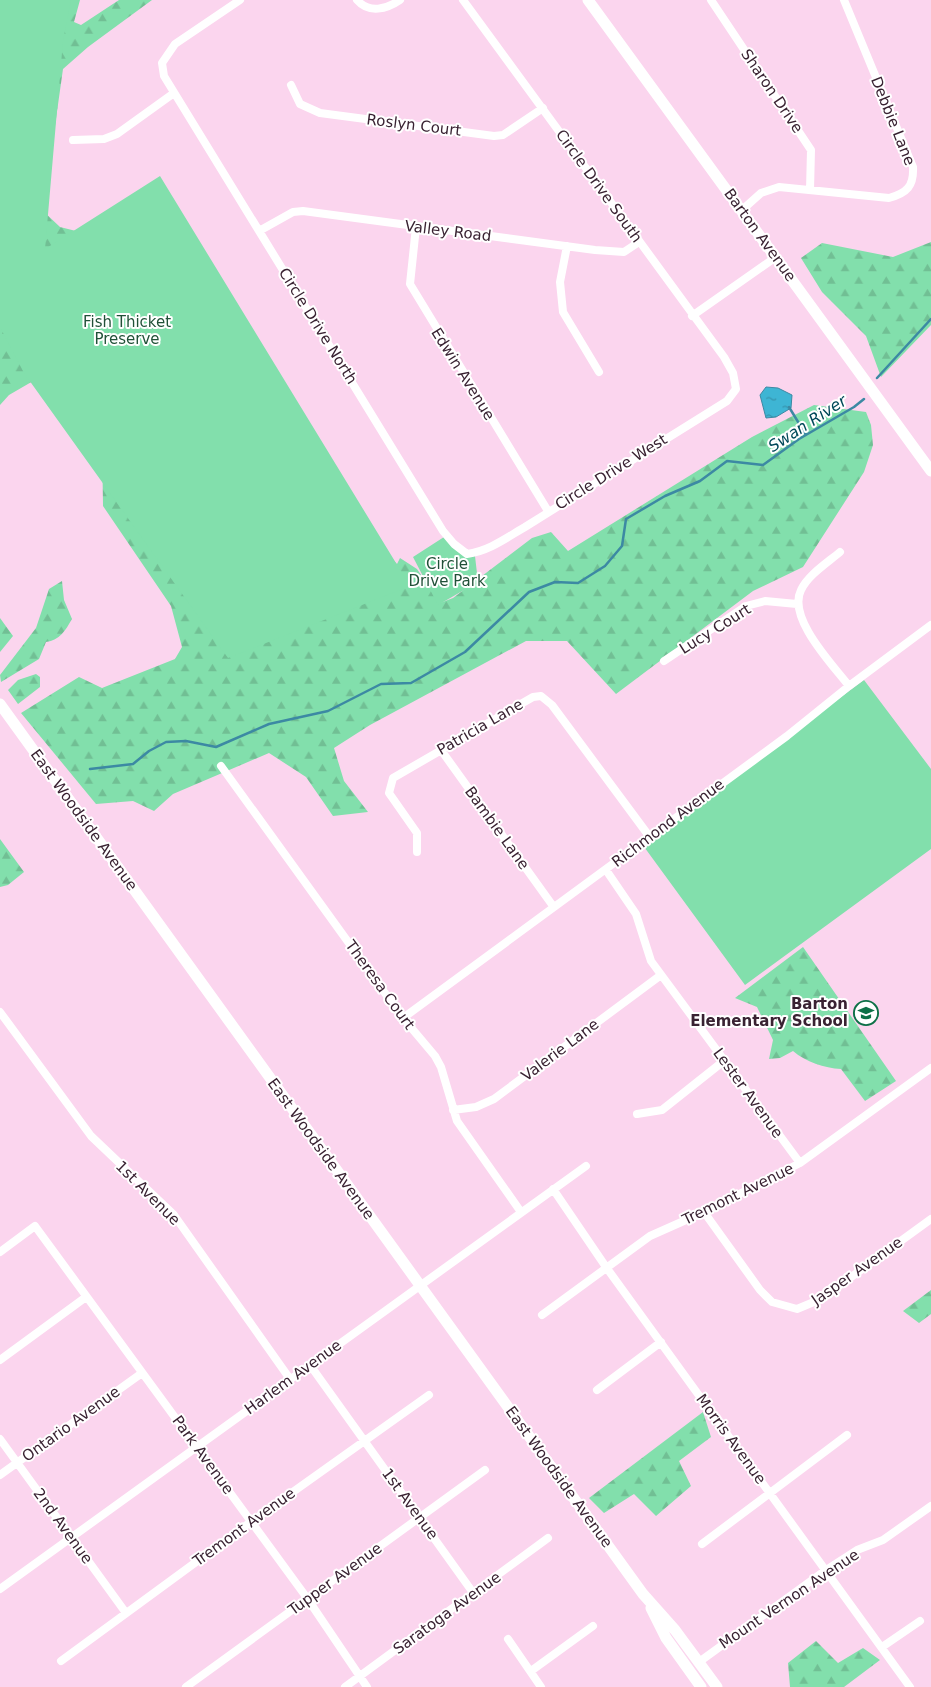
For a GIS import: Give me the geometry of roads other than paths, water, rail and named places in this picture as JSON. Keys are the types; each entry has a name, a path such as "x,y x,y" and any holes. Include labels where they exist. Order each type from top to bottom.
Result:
{"main road":[{"name":"Barton Avenue","path":"588,0 931,471"},
{"name":"East Woodside Avenue","path":"0,704 643,1594 676,1630 717,1687"},
{"name":"East Woodside Avenue","path":"643,1594 666,1638 701,1687"}],"street":[{"name":"Circle Drive North","path":"240,0 175,44 167,53 162,63 164,76 443,530 454,544 467,554"},
{"path":"357,0 373,9 383,9 400,0"},
{"name":"Circle Drive South","path":"463,0 692,316 724,357 733,373"},
{"name":"Sharon Drive","path":"711,0 811,150 810,190"},
{"name":"Debbie Lane","path":"742,210 761,193 769,189 789,187 889,198 900,195 909,188 914,179 913,167 844,0"},
{"name":"Roslyn Court","path":"291,85 300,104 320,113 494,136 503,135 542,108"},
{"path":"73,140 104,139 117,134 174,93"},
{"name":"Valley Road","path":"259,231 293,212 303,211 416,227 624,252 639,242"},
{"name":"Edwin Avenue","path":"416,227 410,284 548,511"},
{"path":"567,246 560,282 564,312 599,372"},
{"path":"692,316 776,257"},
{"name":"Circle Drive West","path":"467,554 479,552 493,546 727,401 736,389 733,373"},
{"path":"840,552 809,579 800,591 797,604 800,618 807,630 849,686"},
{"name":"Lucy Court","path":"664,661 746,606 765,601 797,604"},
{"name":"Richmond Avenue","path":"403,1018 787,736 849,686 931,625"},
{"name":"Patricia Lane","path":"417,852 417,833 392,800 389,793 389,786 393,778 400,772 533,696 541,696 552,705 649,836"},
{"name":"Bambie Lane","path":"441,750 553,906"},
{"name":"Theresa Court","path":"221,766 403,1018 441,1067 453,1110 466,1134 521,1212"},
{"name":"Lester Avenue","path":"606,870 636,914 647,952 661,975 800,1163"},
{"name":"Valerie Lane","path":"453,1110 476,1107 494,1099 661,975"},
{"name":"1st Avenue","path":"0,1014 91,1136 174,1215 290,1379"},
{"path":"638,1114 662,1110 724,1060"},
{"name":"Tremont Avenue","path":"542,1315 650,1236 704,1212 800,1163 931,1068"},
{"name":"Harlem Avenue","path":"0,1589 586,1166"},
{"name":"Morris Avenue","path":"553,1189 606,1267 910,1687"},
{"name":"Jasper Avenue","path":"704,1212 760,1290 772,1302 797,1308 821,1299 931,1219"},
{"name":"Park Avenue","path":"0,1252 36,1226 86,1297 252,1521 367,1687"},
{"path":"0,1360 86,1297"},
{"path":"596,1390 661,1342"},
{"name":"1st Avenue","path":"310,1365 474,1594"},
{"name":"Ontario Avenue","path":"0,1475 142,1373"},
{"name":"Tremont Avenue","path":"62,1661 252,1521 429,1395"},
{"path":"702,1544 847,1435"},
{"name":"2nd Avenue","path":"0,1439 126,1613"},
{"name":"Tupper Avenue","path":"186,1687 485,1470"},
{"name":"Mount Vernon Avenue","path":"698,1662 826,1570 857,1550 884,1540 931,1506"},
{"name":"Saratoga Avenue","path":"345,1687 548,1538"},
{"path":"882,1647 920,1621"},
{"path":"531,1672 593,1626"},
{"path":"508,1639 541,1687"}],"water":[{"path":"766,387 778,388 792,395 791,408 776,417 766,418 760,395"}],"waterway":[{"name":"Swan River","path":"877,378 931,319"},
{"name":"Swan River","path":"90,769 133,764 149,751 166,742 186,741 216,747 269,724 328,711 381,684 411,683 465,652 529,592 555,582 578,583 605,566 622,546 626,519 665,496 700,481 727,461 763,465 799,439 854,407 864,399"},
{"path":"789,407 806,435"}],"place":[{"name":"Barton Elementary School","path":"866,1013"}],"park label":[{"name":"Fish Thicket Preserve","path":"127,330"},
{"name":"Circle Drive Park","path":"447,572"}]}
